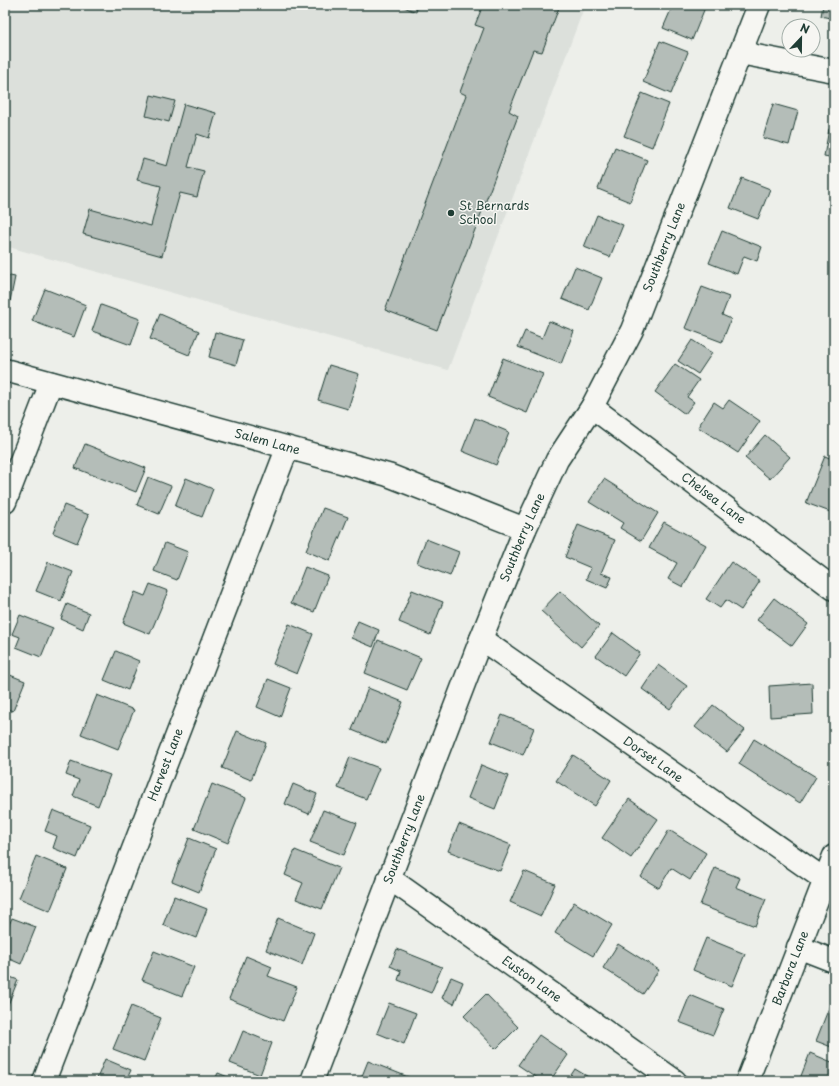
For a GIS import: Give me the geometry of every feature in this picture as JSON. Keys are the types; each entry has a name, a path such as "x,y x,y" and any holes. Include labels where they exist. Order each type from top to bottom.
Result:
{"street":[{"name":"Southberry Lane","path":"312,1081 481,639 525,529 557,460 592,408 632,330 759,5"},
{"path":"740,53 834,71"},
{"name":"Salem Lane","path":"5,370 388,476 525,529"},
{"path":"5,502 51,383"},
{"name":"Chelsea Lane","path":"592,408 834,589"},
{"name":"Harvest Lane","path":"44,1081 287,449"},
{"name":"Dorset Lane","path":"481,639 825,880"},
{"name":"Barbara Lane","path":"747,1081 834,856"},
{"name":"Euston Lane","path":"389,878 675,1081"},
{"path":"798,947 834,961"}],"shaded area":[{"path":"5,5 585,5 448,370 5,246"}],"building":[{"path":"399,5 418,5 416,12"},
{"name":"St Bernards School","path":"483,5 560,5 542,52 533,50 509,111 518,116 437,330 385,310 466,95 460,92 484,28 475,25"},
{"path":"673,5 706,5 692,40 663,28"},
{"path":"823,5 834,5 834,19 821,16"},
{"path":"660,41 688,52 671,94 643,82"},
{"path":"642,93 669,104 652,147 624,136"},
{"path":"151,95 175,101 169,122 146,116"},
{"path":"184,104 216,113 209,138 197,134 188,167 204,171 197,197 180,193 162,256 83,234 90,209 151,226 161,186 137,180 143,159 167,166"},
{"path":"773,104 798,111 789,145 763,138"},
{"path":"829,129 834,130 834,158 824,156"},
{"path":"615,147 647,160 630,202 598,189"},
{"path":"742,178 770,189 758,219 730,208"},
{"path":"597,215 623,225 610,257 584,247"},
{"path":"722,231 762,247 757,261 744,256 737,274 709,263"},
{"path":"575,267 602,278 589,310 562,299"},
{"path":"5,275 15,277 7,316 5,315"},
{"path":"702,287 729,297 722,315 731,319 722,342 685,328"},
{"path":"45,289 86,305 74,337 32,321"},
{"path":"101,305 140,319 131,345 92,331"},
{"path":"160,314 199,331 189,355 150,339"},
{"path":"549,321 574,331 561,364 518,347 525,331 542,338"},
{"path":"215,332 243,340 236,365 209,357"},
{"path":"692,340 712,353 698,374 678,361"},
{"path":"503,358 543,374 527,413 488,397"},
{"path":"675,364 699,380 687,397 694,402 685,414 655,392"},
{"path":"329,365 359,374 348,409 318,400"},
{"path":"729,400 760,421 738,453 698,427 714,402 723,408"},
{"path":"475,418 509,432 496,465 462,451"},
{"path":"765,435 790,457 770,479 745,458"},
{"path":"85,444 146,468 136,492 75,468"},
{"path":"825,456 834,460 833,513 806,503"},
{"path":"148,477 171,486 159,514 137,505"},
{"path":"186,478 213,489 202,517 175,506"},
{"path":"604,479 658,513 641,541 620,528 623,523 589,502"},
{"path":"64,505 89,515 77,543 53,533"},
{"path":"323,508 348,517 330,561 306,551"},
{"path":"664,522 706,545 683,587 668,579 677,563 649,548"},
{"path":"578,525 615,540 601,573 612,577 607,588 586,579 591,568 565,557"},
{"path":"426,539 459,552 450,576 417,563"},
{"path":"165,543 188,552 177,580 154,571"},
{"path":"48,562 73,572 61,601 36,591"},
{"path":"731,562 760,581 741,610 726,600 720,608 706,599"},
{"path":"305,567 328,576 314,612 291,603"},
{"path":"150,584 168,591 150,634 123,623 135,592 145,596"},
{"path":"412,590 443,602 430,635 399,622"},
{"path":"560,591 599,626 581,647 541,611"},
{"path":"774,598 808,624 792,646 757,620"},
{"path":"67,604 89,613 83,629 61,619"},
{"path":"20,615 53,628 41,657 16,647 20,637 12,634"},
{"path":"358,621 379,630 373,647 351,638"},
{"path":"289,624 313,634 297,674 273,664"},
{"path":"613,633 640,653 624,676 596,656"},
{"path":"378,640 421,658 407,690 365,673"},
{"path":"116,651 139,661 128,690 104,680"},
{"path":"658,665 687,686 670,709 642,689"},
{"path":"5,673 25,681 13,711 7,709 5,715"},
{"path":"268,679 291,688 280,717 257,707"},
{"path":"812,683 813,714 770,717 769,686"},
{"path":"368,688 403,702 386,744 352,730"},
{"path":"97,695 134,710 118,749 81,734"},
{"path":"713,705 745,730 727,752 695,727"},
{"path":"502,715 534,728 523,755 491,742"},
{"path":"237,731 266,743 251,780 222,768"},
{"path":"754,739 816,777 800,803 739,764"},
{"path":"573,755 611,780 595,806 556,781"},
{"path":"350,757 379,768 366,799 338,788"},
{"path":"71,761 110,775 98,806 73,796 79,780 66,775"},
{"path":"481,765 508,776 495,809 468,798"},
{"path":"212,784 246,798 228,843 194,829"},
{"path":"293,784 317,794 309,814 285,804"},
{"path":"629,799 658,819 631,858 602,838"},
{"path":"53,810 90,825 77,858 53,848 57,836 45,831"},
{"path":"323,810 357,823 344,855 310,842"},
{"path":"459,824 511,845 500,871 448,851"},
{"path":"669,830 706,853 690,880 671,868 659,888 641,877"},
{"path":"189,838 216,849 199,892 172,881"},
{"path":"295,850 339,868 322,909 296,899 303,883 285,875"},
{"path":"36,856 67,869 50,911 19,898"},
{"path":"715,868 740,878 736,887 766,899 755,926 700,905"},
{"path":"524,871 555,884 541,916 510,902"},
{"path":"174,896 207,909 196,938 163,925"},
{"path":"574,902 612,925 593,956 555,933"},
{"path":"12,918 36,927 21,964 5,957 5,934"},
{"path":"278,918 314,933 302,965 266,950"},
{"path":"706,938 745,954 732,986 693,970"},
{"path":"618,944 659,970 643,994 603,968"},
{"path":"397,949 442,967 431,993 398,980 401,971 390,966"},
{"path":"154,951 194,967 182,996 142,980"},
{"path":"246,956 272,967 268,976 297,987 283,1021 229,999"},
{"path":"5,975 18,980 5,1012"},
{"path":"451,977 463,982 454,1004 442,998"},
{"path":"486,994 518,1027 496,1049 464,1016"},
{"path":"690,995 724,1009 713,1035 679,1022"},
{"path":"389,1003 416,1013 404,1044 377,1033"},
{"path":"830,1005 834,1007 834,1048 816,1041"},
{"path":"131,1006 161,1018 144,1061 113,1049"},
{"path":"243,1031 272,1043 260,1075 230,1063"},
{"path":"539,1035 568,1055 550,1081 542,1081 518,1065"},
{"path":"810,1053 834,1063 834,1069 830,1080 832,1081 799,1081"},
{"path":"105,1059 131,1070 126,1081 96,1081"},
{"path":"368,1061 418,1081 360,1081"},
{"path":"575,1069 595,1081 567,1081"},
{"path":"218,1073 238,1081 214,1081"}],"place":[{"name":"St Bernards School","path":"451,213"}]}
